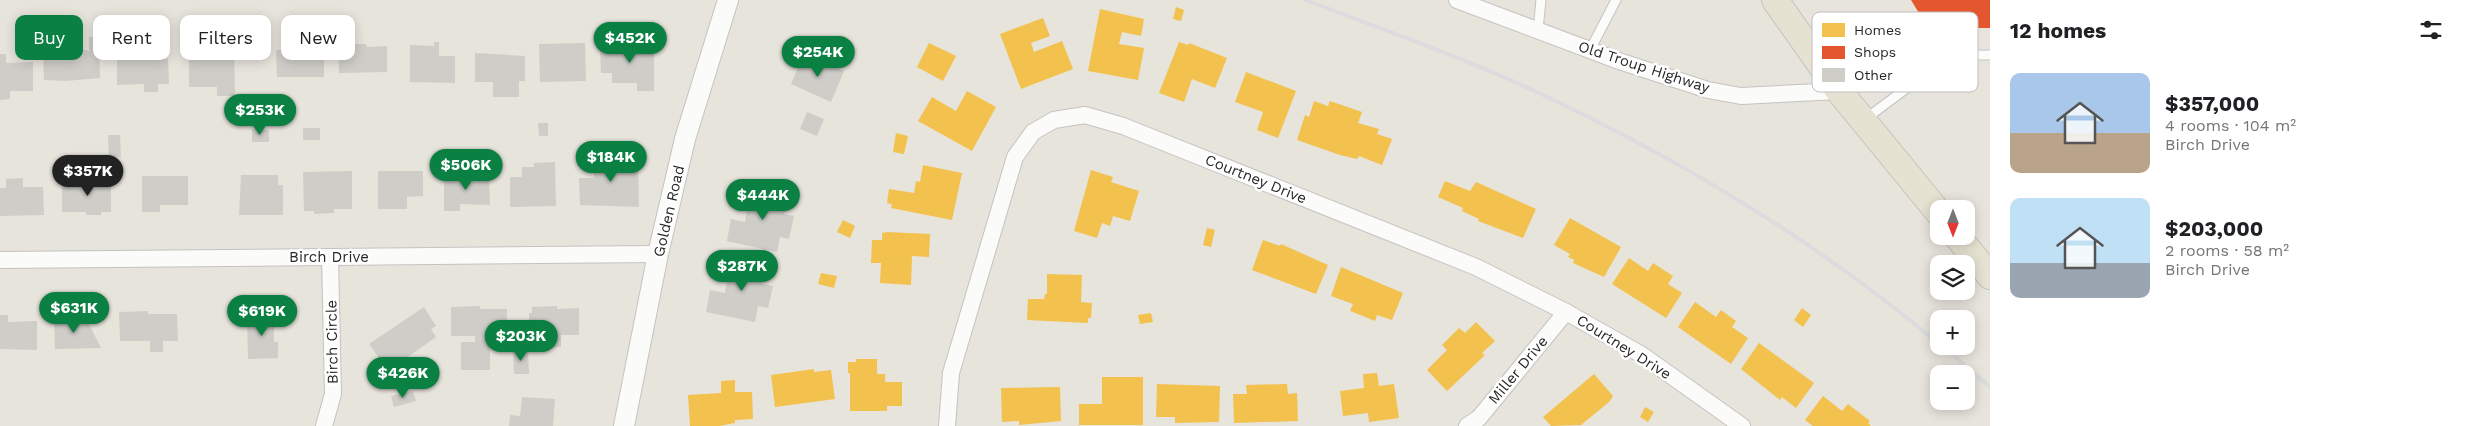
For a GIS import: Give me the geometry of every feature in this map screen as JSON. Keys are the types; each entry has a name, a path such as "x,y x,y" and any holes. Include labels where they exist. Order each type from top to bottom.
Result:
{"main road":[{"path":"1775,0 1812,53"},
{"path":"1840,92 1930,202"},
{"path":"1964,245 1990,276"}],"street":[{"name":"Golden Road","path":"624,426 658,254 685,139 728,0"},
{"name":"Old Troup Highway","path":"1457,0 1590,50 1708,90 1741,96 1819,92"},
{"name":"Courtney Drive","path":"947,426 951,373 1015,157 1033,132 1054,120 1084,115 1123,126 1476,267 1566,312 1642,355 1742,426"},
{"name":"Birch Drive","path":"0,260 658,254"},
{"name":"Birch Circle","path":"324,426 333,394 330,256"},
{"name":"Miller Drive","path":"1467,426 1479,418 1566,312"}],"lane":[{"path":"1538,30 1542,0"},
{"path":"1590,50 1616,0"},
{"path":"1864,120 1901,92"}],"building: Homes":[{"path":"1176,7 1184,10 1181,21 1173,19"},
{"path":"1100,9 1144,19 1141,36 1122,32 1119,44 1144,48 1138,80 1088,71"},
{"path":"1043,18 1050,36 1031,43 1034,52 1062,41 1073,69 1021,89 1000,34"},
{"path":"1179,42 1188,45 1189,43 1227,58 1215,88 1192,79 1184,102 1159,93"},
{"path":"929,43 956,56 943,81 917,67"},
{"path":"1246,72 1296,91 1278,138 1257,130 1263,112 1235,102"},
{"path":"967,91 996,107 972,151 918,121 932,97 956,111"},
{"path":"1314,101 1328,106 1330,101 1362,112 1358,123 1379,129 1377,134 1392,139 1382,165 1359,156 1357,159 1340,155 1297,140 1305,115 1309,117"},
{"path":"896,133 908,136 904,154 893,152"},
{"path":"923,165 962,173 952,220 891,208 892,204 887,203 889,189 914,193 916,181 920,182"},
{"path":"1091,170 1113,177 1111,182 1139,191 1130,221 1113,216 1110,226 1102,223 1097,238 1074,231"},
{"path":"1445,181 1470,191 1476,182 1536,209 1523,238 1478,221 1479,219 1462,211 1463,208 1438,197"},
{"path":"1570,218 1621,247 1604,277 1573,263 1574,260 1568,257 1570,254 1554,245"},
{"path":"843,220 855,226 850,238 837,232"},
{"path":"1207,228 1215,230 1211,247 1203,245"},
{"path":"882,233 930,234 929,257 912,256 911,285 880,283 881,263 871,263 872,240 882,240"},
{"path":"1263,240 1280,246 1281,244 1328,265 1316,294 1252,270"},
{"path":"1629,258 1648,271 1653,263 1673,276 1668,284 1682,293 1666,318 1612,284"},
{"path":"1341,267 1403,293 1392,320 1377,315 1375,321 1350,311 1353,304 1331,296"},
{"path":"821,273 837,276 834,288 818,284"},
{"path":"1047,274 1082,275 1081,302 1092,303 1091,318 1088,318 1088,323 1027,320 1028,299 1044,299 1045,294 1047,294"},
{"path":"1695,302 1716,317 1721,310 1736,321 1732,327 1748,338 1731,364 1678,327"},
{"path":"1802,308 1811,315 1803,327 1794,320"},
{"path":"1151,313 1153,322 1140,324 1138,315"},
{"path":"1476,322 1495,341 1482,353 1485,355 1447,391 1427,370 1447,350 1442,345 1459,328 1465,333"},
{"path":"1759,343 1814,383 1796,408 1782,397 1780,400 1741,369"},
{"path":"856,359 877,359 877,374 885,374 885,382 902,382 902,406 887,406 887,411 850,411 850,373 848,373 848,362 856,362"},
{"path":"814,369 814,372 831,370 835,399 775,407 771,375"},
{"path":"1377,373 1379,386 1394,384 1399,418 1369,422 1368,413 1343,416 1340,391 1364,388 1363,374"},
{"path":"1594,374 1613,396 1609,402 1581,425 1551,426 1543,417"},
{"path":"1102,377 1143,377 1143,425 1079,425 1079,404 1102,404"},
{"path":"735,380 735,392 752,392 753,419 735,420 735,423 719,426 690,426 688,395 721,393 721,381"},
{"path":"1157,384 1220,386 1219,422 1175,423 1175,417 1156,417"},
{"path":"1287,384 1288,394 1297,393 1298,421 1234,423 1233,394 1247,394 1246,385"},
{"path":"1060,387 1061,421 1019,425 1019,421 1002,422 1001,388"},
{"path":"1823,396 1842,411 1848,404 1870,421 1868,423 1871,426 1813,426 1805,420"},
{"path":"1645,407 1654,412 1648,422 1640,417"}],"building: Shops":[{"path":"1911,0 1990,0 1990,28 1978,28 1978,12 1918,12"}],"building: Other":[{"path":"89,37 93,37 93,60 100,60 100,78 66,81 44,80 43,60 83,60 83,50 89,52"},
{"path":"635,41 635,43 654,43 654,91 637,91 637,83 612,83 612,73 601,73 600,46 617,46 617,42"},
{"path":"434,42 439,42 439,56 455,56 455,83 410,82 410,45 434,46"},
{"path":"585,43 586,81 540,82 539,44"},
{"path":"355,44 366,44 367,47 387,46 387,72 339,73 339,60 355,60"},
{"path":"276,50 281,50 281,60 324,60 324,77 277,77"},
{"path":"475,53 525,56 525,81 519,81 519,97 493,97 493,82 475,82"},
{"path":"0,54 6,54 6,63 33,62 33,91 10,91 10,99 0,100"},
{"path":"804,54 844,71 831,102 791,84"},
{"path":"117,60 168,60 169,84 158,84 158,92 144,92 144,84 117,85"},
{"path":"189,60 234,60 235,96 217,96 217,87 189,87"},
{"path":"807,112 824,119 817,136 800,129"},
{"path":"538,123 548,123 548,136 539,136"},
{"path":"303,128 320,128 320,140 303,140"},
{"path":"252,129 269,130 269,142 252,142"},
{"path":"108,135 120,135 121,157 109,158"},
{"path":"594,149 612,149 613,163 638,163 639,207 580,205 579,178 594,178"},
{"path":"555,162 556,206 510,207 510,177 522,177 522,167 534,167 534,163"},
{"path":"352,171 352,209 334,209 334,213 314,214 314,211 304,211 303,172"},
{"path":"378,171 423,171 423,196 407,197 407,209 378,209"},
{"path":"489,174 490,205 460,204 460,211 444,211 444,176"},
{"path":"241,175 278,175 278,185 283,185 283,215 239,215"},
{"path":"142,176 188,176 188,205 160,205 160,212 142,212"},
{"path":"93,177 111,177 111,212 101,212 101,215 86,215 86,212 62,212 62,184 93,184"},
{"path":"23,178 23,187 43,187 44,215 0,216 0,188 6,188 6,179"},
{"path":"756,187 788,194 790,198 788,208 784,214 794,216 789,239 780,237 777,252 727,241 731,219 745,222 750,192 755,193"},
{"path":"735,258 768,265 770,269 768,278 763,280 762,284 773,286 768,308 758,306 755,322 706,312 710,290 725,293 730,262 734,263"},
{"path":"480,306 480,309 507,309 507,336 490,336 490,370 461,370 461,342 475,342 475,336 451,336 451,307"},
{"path":"557,306 557,309 579,308 579,335 561,335 561,347 529,348 529,313 532,313 532,307"},
{"path":"424,307 436,326 431,329 436,337 388,371 369,344"},
{"path":"148,311 148,314 177,314 178,341 163,341 163,352 150,352 150,341 120,341 119,312"},
{"path":"274,313 274,342 278,342 278,358 248,359 247,314"},
{"path":"0,315 8,315 8,322 37,321 37,350 0,349"},
{"path":"54,315 70,315 70,321 87,320 101,348 55,349"},
{"path":"513,350 528,350 529,374 514,374"},
{"path":"413,391 416,401 394,407 391,396"},
{"path":"522,397 555,399 553,426 509,426 510,415 520,416"}],"railway":[{"path":"1305,0 1472,63 1581,113 1635,141 1741,202 1792,234 1842,269 1930,337"},
{"path":"1953,355 1990,387"}]}
